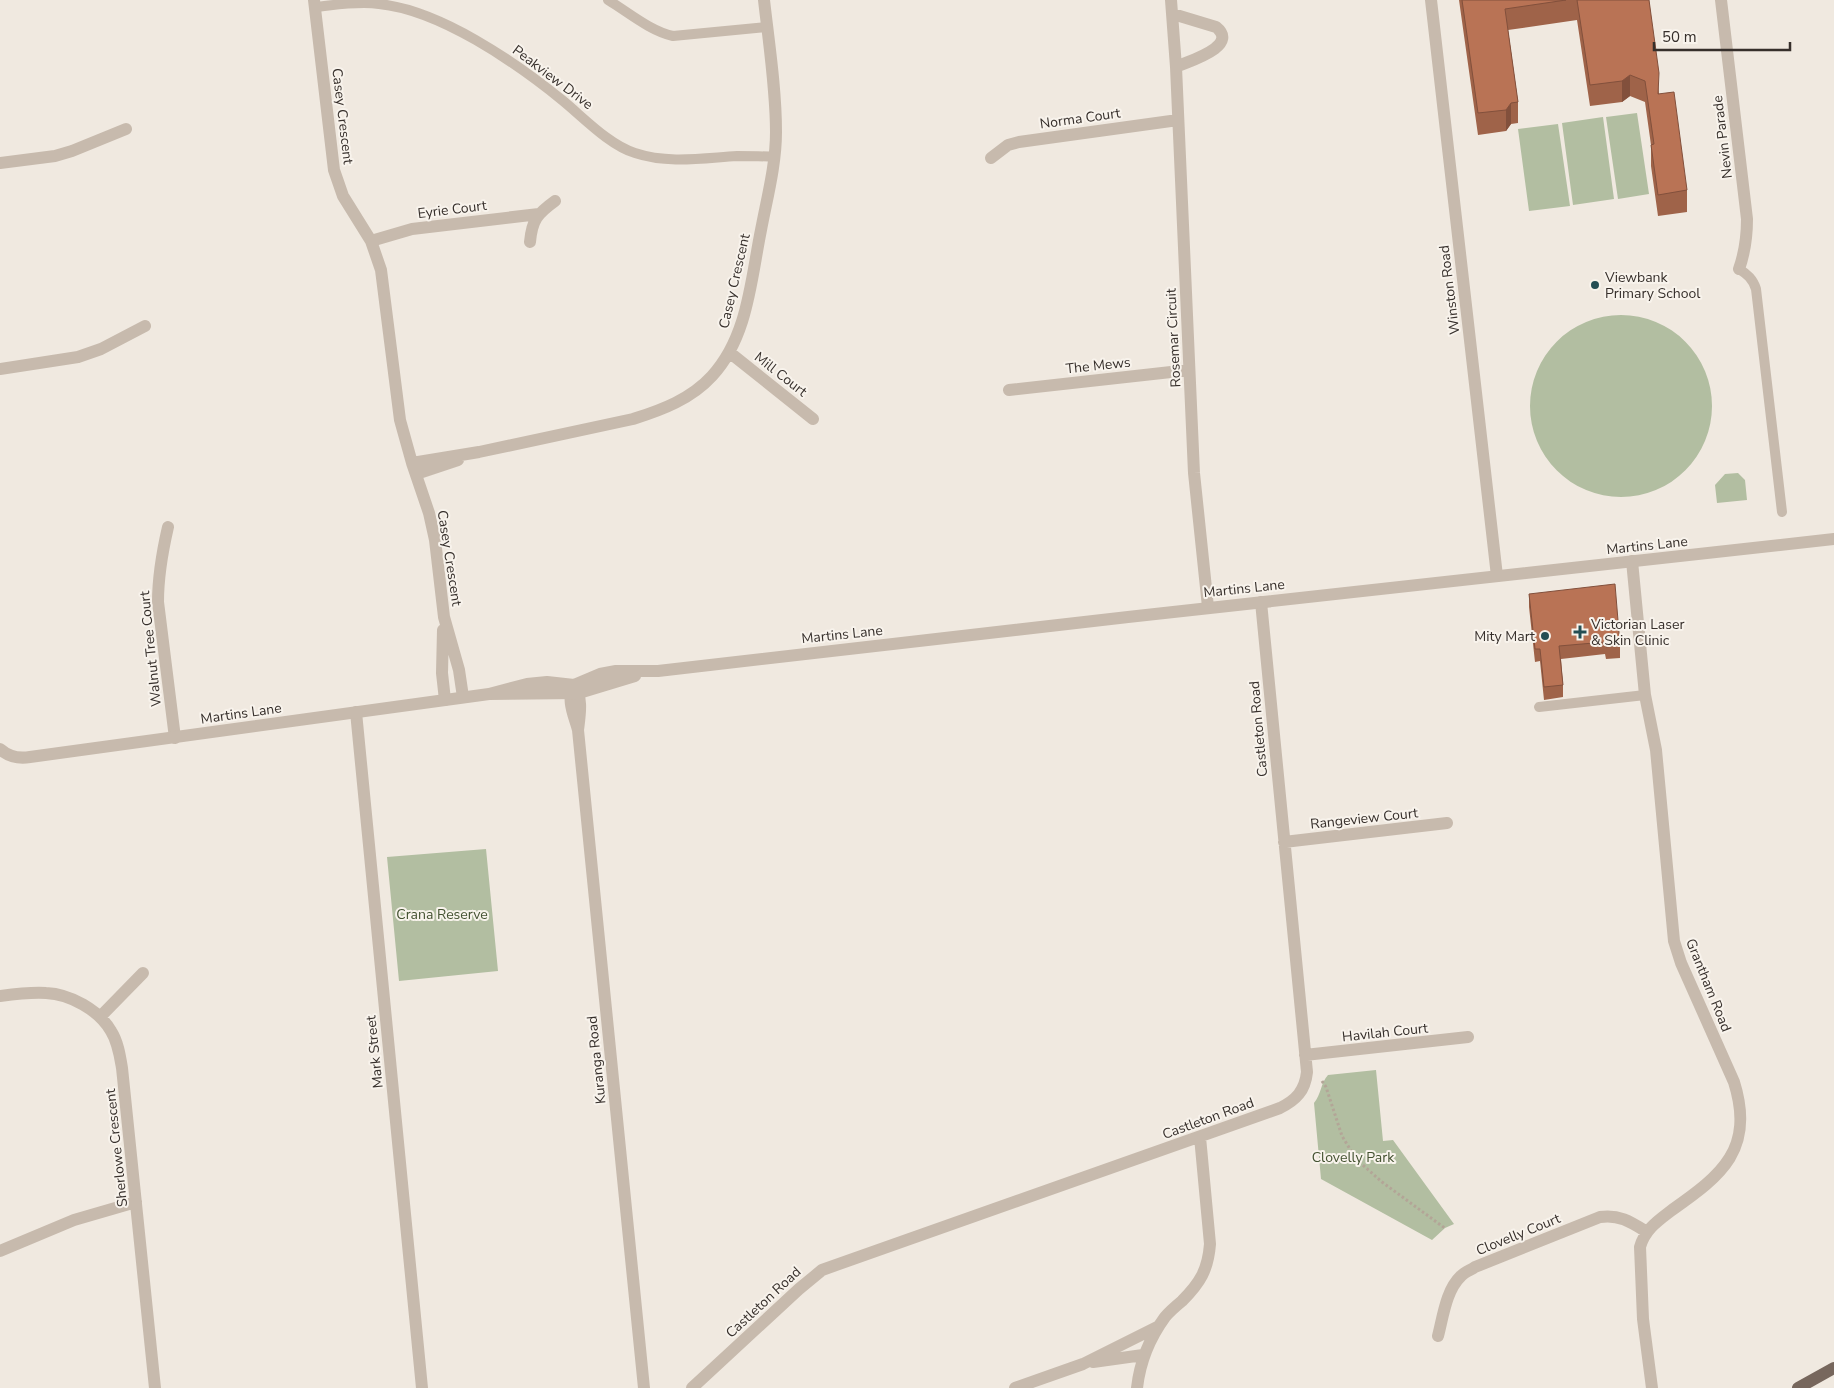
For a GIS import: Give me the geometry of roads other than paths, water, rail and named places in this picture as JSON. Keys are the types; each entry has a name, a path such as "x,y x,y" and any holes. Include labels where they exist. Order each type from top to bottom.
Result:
{"main road":[{"path":"1798,1388 1834,1368"}],"street":[{"name":"Casey Crescent","path":"414,468 633,419 656,412 678,402 712,376 729,352 737,336 744,313 775,157 776,120 764,0"},
{"name":"Rosemar Circuit","path":"1171,0 1176,67 1194,474 1208,608"},
{"name":"Winston Road","path":"1431,0 1498,576"},
{"name":"Nevin Parade","path":"1721,0 1747,219 1747,239 1739,269"},
{"name":"Casey Crescent","path":"315,4 334,170 343,196 370,241 377,257 384,283 400,420 429,513 435,540 444,617 442,673 445,700"},
{"path":"1173,14 1216,27 1221,31 1222,36 1221,42 1216,49 1176,67"},
{"name":"Norma Court","path":"990,158 1008,145 1019,142 1178,120"},
{"path":"0,163 47,157 72,151 126,129"},
{"path":"530,242 533,225 539,214 555,201"},
{"name":"Eyrie Court","path":"370,241 412,229 539,214"},
{"path":"0,369 78,357 102,349 145,326"},
{"name":"Mill Court","path":"729,352 813,419"},
{"name":"The Mews","path":"1009,390 1189,370"},
{"name":"Walnut Tree Court","path":"168,527 160,562 158,602 175,738"},
{"name":"Martins Lane","path":"0,749 11,757 19,758 462,698 489,694 527,684 547,682 574,690 600,674 616,672 658,671 1834,538"},
{"name":"Grantham Road","path":"1632,561 1646,695 1656,750 1677,952 1734,1082 1738,1094 1741,1118 1736,1144 1723,1170 1702,1189 1656,1222 1647,1232"},
{"name":"Castleton Road","path":"692,1388 799,1288 822,1270 1200,1137 1280,1108 1297,1098 1306,1082 1307,1072 1261,602"},
{"name":"Casey Crescent","path":"444,617 459,670 462,698"},
{"name":"Kuranga Road","path":"574,690 581,708 578,730 644,1388"},
{"name":"Mark Street","path":"356,712 422,1388"},
{"name":"Rangeview Court","path":"1284,842 1447,824"},
{"path":"100,1017 142,973"},
{"name":"Sherlowe Crescent","path":"0,996 46,993 62,995 100,1017 112,1031 119,1050 122,1068 155,1388"},
{"name":"Havilah Court","path":"1305,1055 1468,1037"},
{"path":"1137,1388 1143,1355 1150,1341 1166,1316 1198,1284 1205,1272 1209,1259 1210,1244 1200,1137"},
{"path":"0,1251 74,1220 136,1202"},
{"name":"Clovelly Court","path":"1438,1336 1449,1295 1462,1275 1475,1267 1600,1217 1618,1216 1647,1232"},
{"path":"1647,1232 1640,1247 1641,1286 1643,1319 1652,1384"},
{"path":"1015,1388 1083,1364 1159,1326"},
{"path":"1083,1364 1143,1355"}],"lane":[{"path":"608,0 652,28 673,36 767,27"},
{"name":"Peakview Drive","path":"315,4 379,4 401,8 438,20 520,67 613,142 634,153 647,157 675,160 739,156 775,157"},
{"path":"1739,269 1748,274 1753,280 1756,289 1782,512"},
{"path":"1540,707 1646,695"}],"place":[{"name":"Viewbank Primary School","path":"1595,285"},
{"name":"Victorian Laser & Skin Clinic","path":"1580,632"},
{"name":"Mity Mart","path":"1545,636"}],"park label":[{"name":"Crana Reserve","path":"442,914"},
{"name":"Clovelly Park","path":"1353,1157"}]}
